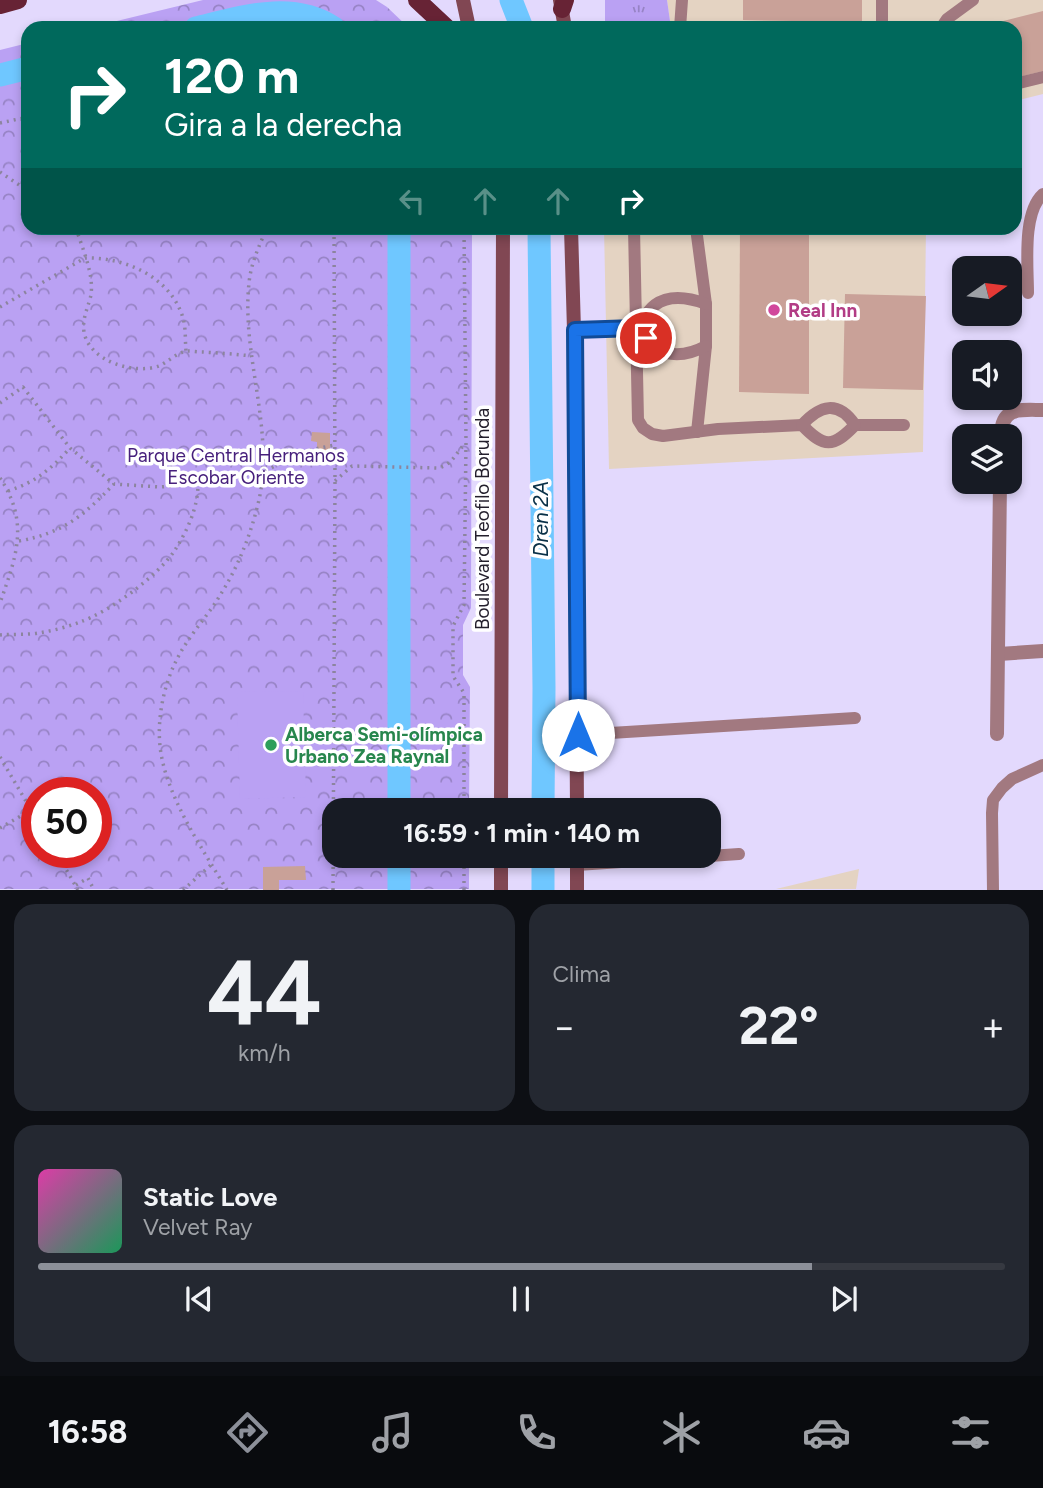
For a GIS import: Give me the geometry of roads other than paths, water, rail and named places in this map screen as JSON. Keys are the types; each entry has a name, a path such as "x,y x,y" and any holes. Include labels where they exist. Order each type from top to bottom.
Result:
{"main road":[{"path":"0,5 18,0"},
{"path":"418,0 439,21"},
{"path":"463,0 468,21"},
{"path":"562,3 564,21"},
{"name":"Boulevard Teofilo Borunda","path":"501,798 503,235"},
{"path":"571,235 575,330 578,798"},
{"path":"501,868 501,890"},
{"path":"577,868 577,890"}],"street":[{"path":"1002,424 1010,413 1017,410 1043,410"},
{"path":"997,734 1000,494"},
{"path":"999,654 1043,651"}],"lane":[{"path":"680,21 682,0"},
{"path":"882,0 882,21"},
{"path":"946,21 974,0"},
{"path":"1022,82 1043,77"},
{"path":"1027,293 1029,225 1035,204 1043,194"},
{"path":"634,235 638,420 643,428 652,434 663,436 718,429 802,425 811,415 830,408 840,409 848,414 855,425"},
{"path":"697,235 706,304 706,346 698,432"},
{"path":"636,328 655,305 667,300 691,299 706,304"},
{"path":"575,330 636,328 655,348 681,355 706,346"},
{"path":"802,425 814,438 823,442 839,439 855,425 904,425"},
{"path":"578,735 855,718"},
{"path":"993,890 993,800 1012,779 1043,765"},
{"path":"721,855 739,854"}],"waterway":[{"name":"Dren 2A","path":"511,0 519,21"},
{"path":"227,21 267,13 301,15 320,21"},
{"path":"0,75 21,70"},
{"path":"399,235 399,798"},
{"name":"Dren 2A","path":"539,235 543,798"},
{"path":"399,868 399,890"},
{"name":"Dren 2A","path":"543,868 543,890"}],"place":[{"name":"Real Inn","path":"774,310"},
{"name":"Alberca Semi-olímpica Urbano Zea Raynal","path":"271,745"}],"park label":[{"name":"Parque Central Hermanos Escobar Oriente","path":"236,466"}]}
